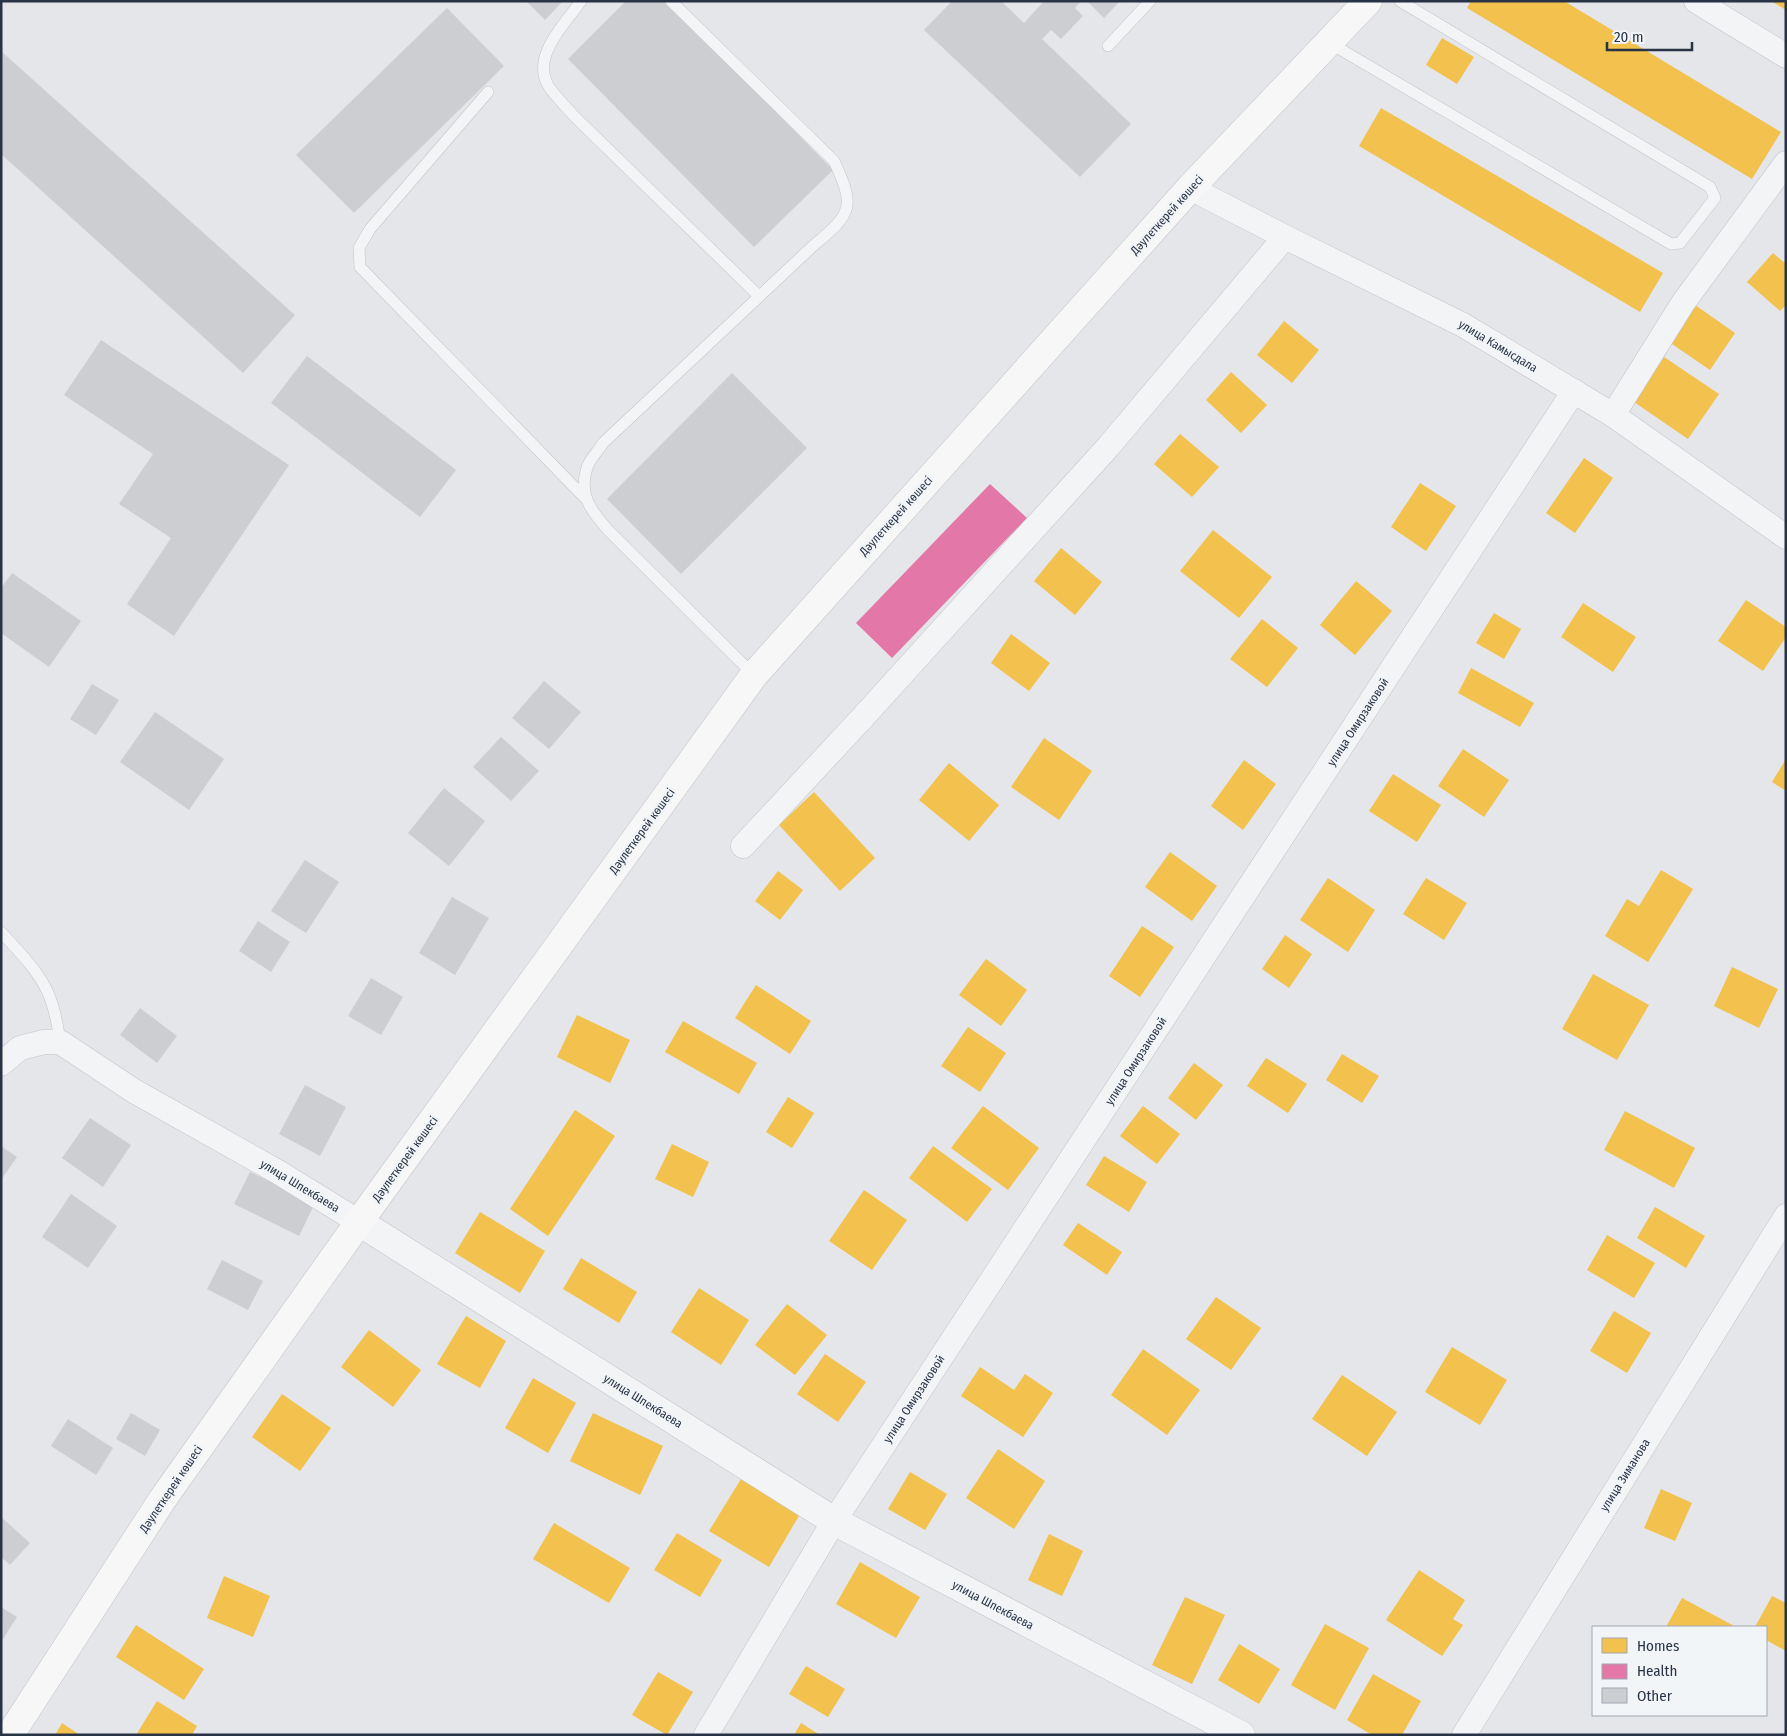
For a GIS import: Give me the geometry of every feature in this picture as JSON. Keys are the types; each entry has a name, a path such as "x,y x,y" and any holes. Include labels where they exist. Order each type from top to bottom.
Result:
{"main road":[{"name":"Дәулеткерей көшесі","path":"10,1735 162,1500 359,1222 754,675 1190,188 1368,1"}],"street":[{"path":"1696,1 1786,56"},
{"path":"1613,415 1683,303 1786,163"},
{"name":"улица Камысдала","path":"1190,188 1284,237 1463,325 1613,415 1786,537"},
{"path":"743,846 1108,448 1284,237"},
{"name":"улица Омирзаковой","path":"706,1735 834,1521 1574,391"},
{"path":"1,1064 20,1048 44,1042 60,1042"},
{"name":"улица Шпекбаева","path":"60,1042 134,1091 278,1172 359,1222 834,1521 1241,1735"},
{"name":"улица Зиманова","path":"1464,1735 1786,1216"}],"lane":[{"path":"581,1 549,44 543,66 548,86 575,117 759,296"},
{"path":"585,498 584,484 588,465 603,443 759,296 833,230 846,212 848,200 845,185 834,161 671,1"},
{"path":"1108,46 1150,1"},
{"path":"1328,42 1671,244 1680,243 1715,198 1710,187 1400,1"},
{"path":"488,92 370,229 359,248 360,267 585,498 593,512 609,531 754,675"},
{"path":"1,932 32,966 48,993 57,1020 60,1042"}],"building: Homes":[{"path":"1471,1 1564,1 1781,132 1752,179 1467,8"},
{"path":"1771,1 1786,1 1786,10"},
{"path":"1442,38 1474,57 1457,84 1426,65"},
{"path":"1381,108 1663,273 1640,312 1359,146"},
{"path":"1773,253 1786,264 1786,305 1780,311 1747,282"},
{"path":"1695,305 1735,333 1710,370 1669,342"},
{"path":"1284,321 1319,350 1292,383 1257,355"},
{"path":"1664,357 1719,394 1688,439 1634,402"},
{"path":"1231,372 1267,405 1241,433 1206,400"},
{"path":"1180,434 1219,467 1192,497 1154,464"},
{"path":"1584,458 1613,478 1575,533 1546,513"},
{"path":"1420,483 1456,506 1426,551 1391,527"},
{"path":"1213,530 1272,577 1239,618 1180,571"},
{"path":"1061,548 1102,582 1075,615 1034,581"},
{"path":"1356,581 1392,611 1355,655 1320,625"},
{"path":"1746,600 1786,627 1786,637 1763,671 1718,641"},
{"path":"1583,603 1636,637 1613,672 1561,637"},
{"path":"1494,613 1521,629 1504,659 1476,643"},
{"path":"1262,619 1298,648 1267,687 1230,659"},
{"path":"1011,634 1050,663 1029,691 991,663"},
{"path":"1471,668 1534,703 1520,727 1458,693"},
{"path":"1044,738 1092,771 1059,820 1011,787"},
{"path":"1463,749 1509,780 1484,817 1438,786"},
{"path":"1786,759 1786,791 1772,782"},
{"path":"1244,760 1276,784 1243,830 1211,806"},
{"path":"949,763 999,805 969,841 919,800"},
{"path":"1393,774 1441,805 1417,842 1369,811"},
{"path":"814,792 875,858 840,891 779,825"},
{"path":"1170,852 1217,886 1192,921 1145,887"},
{"path":"1661,870 1693,889 1648,962 1605,936 1627,899 1639,906"},
{"path":"778,871 803,890 780,920 755,901"},
{"path":"1328,878 1375,910 1348,952 1300,920"},
{"path":"1426,878 1467,903 1444,940 1403,914"},
{"path":"1142,926 1174,947 1140,997 1109,976"},
{"path":"1285,935 1312,954 1289,988 1262,969"},
{"path":"986,959 1027,990 1001,1026 959,995"},
{"path":"1732,967 1778,989 1759,1028 1714,1006"},
{"path":"1593,974 1649,1005 1617,1060 1562,1029"},
{"path":"756,985 811,1021 790,1054 735,1018"},
{"path":"577,1015 630,1040 610,1083 557,1057"},
{"path":"683,1021 757,1063 739,1094 665,1052"},
{"path":"968,1027 1006,1053 980,1092 941,1066"},
{"path":"1342,1054 1379,1076 1362,1103 1326,1080"},
{"path":"1266,1058 1307,1084 1288,1113 1247,1086"},
{"path":"1194,1063 1223,1085 1196,1120 1168,1098"},
{"path":"788,1097 814,1113 792,1148 766,1132"},
{"path":"983,1106 1039,1148 1008,1190 951,1148"},
{"path":"1143,1106 1180,1134 1157,1164 1120,1136"},
{"path":"575,1110 615,1136 548,1236 510,1209"},
{"path":"1625,1111 1695,1148 1674,1188 1604,1150"},
{"path":"672,1144 709,1162 693,1197 655,1179"},
{"path":"933,1146 992,1189 967,1222 909,1178"},
{"path":"1104,1156 1147,1182 1129,1212 1086,1185"},
{"path":"864,1190 907,1220 872,1270 829,1241"},
{"path":"1655,1207 1705,1236 1686,1268 1637,1238"},
{"path":"480,1212 545,1251 520,1293 455,1253"},
{"path":"1078,1223 1122,1252 1107,1275 1063,1245"},
{"path":"1607,1235 1655,1263 1634,1298 1587,1270"},
{"path":"581,1258 637,1292 619,1323 563,1289"},
{"path":"699,1288 749,1320 721,1365 671,1332"},
{"path":"1216,1297 1261,1328 1231,1370 1186,1339"},
{"path":"787,1304 827,1335 795,1375 755,1345"},
{"path":"1614,1311 1651,1333 1627,1373 1590,1351"},
{"path":"466,1316 506,1341 480,1388 437,1364"},
{"path":"369,1330 421,1370 393,1407 341,1367"},
{"path":"1452,1347 1507,1380 1480,1425 1425,1392"},
{"path":"1143,1349 1200,1390 1167,1435 1111,1395"},
{"path":"825,1354 866,1382 838,1422 797,1394"},
{"path":"980,1367 1014,1390 1025,1374 1053,1393 1023,1437 961,1396"},
{"path":"1342,1375 1397,1412 1367,1456 1312,1419"},
{"path":"533,1378 576,1403 548,1453 505,1428"},
{"path":"282,1394 331,1428 300,1471 252,1437"},
{"path":"593,1413 663,1446 640,1495 570,1461"},
{"path":"998,1449 1045,1481 1014,1529 966,1498"},
{"path":"910,1472 947,1494 925,1530 888,1509"},
{"path":"741,1479 800,1514 769,1567 709,1531"},
{"path":"1661,1489 1692,1503 1675,1541 1644,1528"},
{"path":"554,1523 630,1568 609,1603 533,1559"},
{"path":"677,1533 722,1560 700,1597 654,1570"},
{"path":"1049,1534 1083,1551 1062,1596 1028,1580"},
{"path":"860,1562 920,1597 896,1638 836,1604"},
{"path":"1419,1570 1465,1600 1453,1619 1463,1625 1442,1656 1386,1620"},
{"path":"224,1576 270,1596 253,1637 207,1618"},
{"path":"1772,1596 1786,1603 1786,1651 1767,1641 1767,1626 1756,1626"},
{"path":"1185,1597 1225,1615 1192,1684 1152,1665"},
{"path":"1682,1598 1734,1626 1667,1626"},
{"path":"1325,1624 1369,1648 1335,1710 1291,1685"},
{"path":"136,1625 204,1669 184,1700 116,1657"},
{"path":"1239,1644 1280,1669 1259,1704 1218,1680"},
{"path":"806,1666 845,1689 828,1717 789,1694"},
{"path":"658,1672 693,1692 667,1735 632,1715"},
{"path":"1373,1674 1421,1701 1402,1735 1372,1735 1347,1720"},
{"path":"157,1701 197,1726 192,1735 136,1735"},
{"path":"62,1723 80,1735 55,1735"},
{"path":"801,1723 820,1735 794,1735"}],"building: Health":[{"path":"990,484 1027,518 892,658 856,623"}],"building: Other":[{"path":"526,1 563,1 545,20"},
{"path":"626,1 666,1 833,170 754,247 568,59"},
{"path":"952,1 1001,1 1024,23 1044,1 1081,1 1075,8 1083,16 1061,39 1051,30 1042,39 1131,124 1080,177 924,30"},
{"path":"1087,1 1120,1 1104,18"},
{"path":"447,8 504,66 354,213 296,155"},
{"path":"1,51 295,315 243,373 1,154"},
{"path":"101,340 289,465 174,636 127,604 171,538 119,504 153,454 64,395"},
{"path":"307,356 456,470 420,517 271,403"},
{"path":"732,373 807,448 681,574 607,499"},
{"path":"12,573 81,621 49,667 1,633 1,588"},
{"path":"544,681 581,712 549,749 512,718"},
{"path":"92,684 119,700 96,735 70,719"},
{"path":"155,712 224,759 189,810 120,762"},
{"path":"501,737 539,771 511,801 473,767"},
{"path":"444,788 485,821 449,866 408,833"},
{"path":"305,860 339,882 306,933 271,911"},
{"path":"452,897 489,918 455,975 419,953"},
{"path":"258,921 290,942 271,972 239,951"},
{"path":"371,978 403,997 381,1035 348,1016"},
{"path":"140,1008 177,1036 157,1063 120,1035"},
{"path":"305,1085 346,1107 320,1156 279,1134"},
{"path":"90,1118 131,1145 103,1187 62,1158"},
{"path":"1,1146 17,1157 1,1180"},
{"path":"250,1172 315,1203 299,1236 234,1204"},
{"path":"71,1194 117,1226 88,1268 42,1237"},
{"path":"222,1260 263,1281 248,1310 207,1289"},
{"path":"131,1413 160,1430 145,1456 116,1439"},
{"path":"68,1419 113,1448 96,1475 51,1446"},
{"path":"1,1517 30,1543 10,1565 1,1557"},
{"path":"1,1607 17,1617 1,1642"}]}
